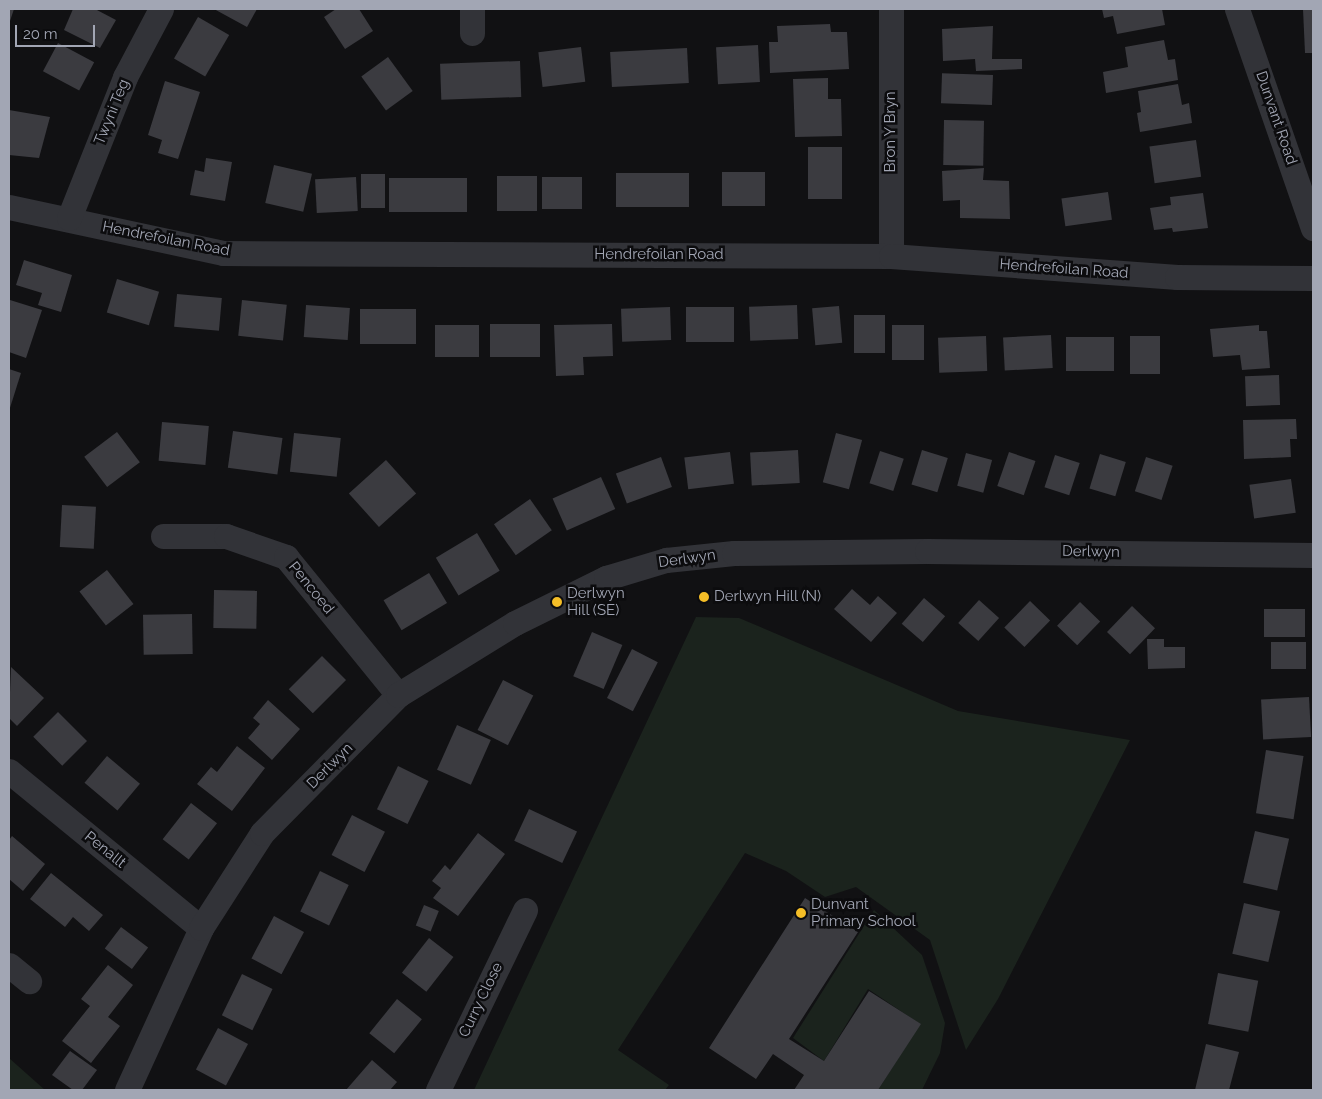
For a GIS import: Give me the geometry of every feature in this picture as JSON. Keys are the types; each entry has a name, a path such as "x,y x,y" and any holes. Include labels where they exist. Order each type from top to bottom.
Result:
{"street":[{"name":"Twyni Teg","path":"69,218 125,77 161,9"},
{"name":"Bron Y Bryn","path":"891,9 891,256"},
{"name":"Dunvant Road","path":"1237,9 1313,228"},
{"name":"Hendrefoilan Road","path":"9,207 69,218 222,253 891,256 1177,277 1313,278"},
{"name":"Pencoed","path":"163,536 226,536 286,557 398,695"},
{"name":"Derlwyn","path":"127,1090 200,928 262,832 398,695 515,623 606,578 666,560 734,553 927,551 1313,555"},
{"name":"Penallt","path":"9,771 200,928"},
{"name":"Curry Close","path":"438,1090 525,910"},
{"path":"13,958 29,982"}],"shaded area":[{"name":"Dunvant Primary School","path":"696,617 739,618 958,711 1130,740 998,999 966,1050 930,940 856,887 825,897 786,871 745,853 618,1050 669,1085 665,1090 474,1090"},
{"path":"874,910 922,955 945,1023 940,1053 922,1090 878,1090 920,1024 868,989 824,1061 793,1038"},
{"path":"9,1058 45,1090 9,1090"}],"building":[{"path":"9,9 14,9 9,24"},
{"path":"73,9 95,9 116,20 100,48 64,30"},
{"path":"214,9 257,9 247,27"},
{"path":"336,9 359,9 373,31 345,49 324,17"},
{"path":"1102,9 1162,9 1165,25 1117,34 1113,16 1104,18"},
{"path":"1303,9 1313,9 1313,53 1305,53"},
{"path":"198,17 229,35 205,77 174,59"},
{"path":"830,24 831,32 847,32 849,69 770,73 769,42 778,42 777,26"},
{"path":"993,26 992,59 1022,59 1022,69 976,71 975,59 943,61 942,29"},
{"path":"1164,40 1168,60 1175,59 1178,80 1106,93 1103,72 1128,67 1125,47"},
{"path":"58,43 94,62 79,91 43,71"},
{"path":"758,45 760,82 718,84 716,47"},
{"path":"581,47 585,82 543,87 538,52"},
{"path":"687,48 689,83 612,87 610,52"},
{"path":"388,57 413,91 386,110 361,76"},
{"path":"520,61 521,97 441,100 440,64"},
{"path":"942,73 993,75 992,105 941,103"},
{"path":"828,78 828,99 841,99 842,136 795,137 793,79"},
{"path":"165,81 200,92 178,159 158,153 162,140 148,135"},
{"path":"1178,84 1182,105 1189,103 1192,123 1140,132 1137,113 1141,112 1138,91"},
{"path":"9,110 50,117 39,158 9,155"},
{"path":"944,120 984,121 983,166 943,165"},
{"path":"1196,140 1201,177 1155,183 1149,147"},
{"path":"808,147 842,147 842,199 808,199"},
{"path":"206,158 232,162 225,201 190,195 195,170 204,172"},
{"path":"274,165 312,174 303,212 265,203"},
{"path":"984,168 983,180 1009,181 1010,219 960,218 960,200 943,201 942,171"},
{"path":"722,172 765,172 765,206 722,206"},
{"path":"616,173 689,173 689,207 616,207"},
{"path":"361,174 385,174 385,208 361,208"},
{"path":"497,176 537,176 537,211 497,211"},
{"path":"356,177 358,211 317,213 315,179"},
{"path":"542,177 582,177 582,209 542,209"},
{"path":"389,178 467,178 467,212 389,212"},
{"path":"1108,192 1112,220 1065,226 1061,199"},
{"path":"1203,193 1208,228 1173,232 1172,228 1154,230 1150,208 1171,205 1170,197"},
{"path":"24,260 72,275 61,312 38,305 42,293 16,285"},
{"path":"117,279 159,292 149,325 107,312"},
{"path":"177,294 222,298 219,331 174,327"},
{"path":"10,300 42,310 26,358 9,352"},
{"path":"242,300 287,305 283,341 238,336"},
{"path":"306,305 350,308 348,340 304,337"},
{"path":"797,305 798,339 750,341 749,307"},
{"path":"839,306 842,343 815,345 812,308"},
{"path":"670,307 671,340 622,342 621,309"},
{"path":"686,307 734,307 734,342 686,342"},
{"path":"360,309 416,309 416,344 360,344"},
{"path":"854,315 885,315 885,353 854,353"},
{"path":"490,324 540,324 540,357 490,357"},
{"path":"612,324 613,356 583,357 584,375 556,376 554,325"},
{"path":"435,325 479,325 479,357 435,357"},
{"path":"892,325 924,325 924,360 892,360"},
{"path":"1259,325 1259,331 1267,331 1270,368 1242,370 1240,355 1213,357 1210,329"},
{"path":"1051,335 1053,368 1005,370 1003,338"},
{"path":"986,336 987,371 939,373 938,338"},
{"path":"1130,336 1160,336 1160,374 1130,374"},
{"path":"1066,337 1114,337 1114,371 1066,371"},
{"path":"9,369 21,373 9,411"},
{"path":"1279,375 1280,405 1246,406 1245,376"},
{"path":"1296,419 1297,439 1290,439 1291,457 1244,459 1243,420"},
{"path":"162,422 209,426 205,465 159,461"},
{"path":"233,431 283,438 277,475 228,468"},
{"path":"117,432 140,462 107,487 84,457"},
{"path":"294,433 341,438 337,477 290,472"},
{"path":"836,433 862,440 849,489 823,482"},
{"path":"798,450 800,483 752,485 750,453"},
{"path":"922,450 948,458 937,492 911,484"},
{"path":"880,451 904,459 893,491 869,483"},
{"path":"730,452 734,484 688,489 684,458"},
{"path":"1009,452 1035,461 1024,495 997,486"},
{"path":"966,453 992,460 983,493 957,486"},
{"path":"1100,454 1126,462 1115,496 1089,488"},
{"path":"1055,455 1080,463 1069,495 1044,487"},
{"path":"661,457 672,487 627,503 616,473"},
{"path":"1146,457 1173,466 1162,500 1135,491"},
{"path":"386,460 416,493 379,527 349,493"},
{"path":"601,477 615,509 567,531 553,499"},
{"path":"1291,479 1296,513 1254,519 1249,485"},
{"path":"530,499 552,530 516,555 494,524"},
{"path":"62,505 96,507 94,549 60,547"},
{"path":"477,533 500,571 459,595 436,558"},
{"path":"107,570 133,604 106,625 79,592"},
{"path":"429,573 447,603 402,630 384,600"},
{"path":"852,589 870,605 878,596 897,613 871,642 834,609"},
{"path":"214,590 257,591 256,629 213,628"},
{"path":"924,598 945,616 923,642 902,624"},
{"path":"979,600 999,618 978,641 958,623"},
{"path":"1030,601 1050,620 1024,647 1004,628"},
{"path":"1080,602 1100,621 1077,645 1057,626"},
{"path":"1132,606 1155,628 1130,654 1107,632"},
{"path":"1264,609 1305,609 1305,637 1264,637"},
{"path":"192,614 193,654 144,655 143,615"},
{"path":"592,632 622,645 604,689 573,676"},
{"path":"1147,639 1164,639 1164,647 1185,647 1185,668 1148,669"},
{"path":"1271,642 1306,642 1306,669 1271,669"},
{"path":"632,649 658,662 633,711 607,698"},
{"path":"322,656 346,680 313,713 289,689"},
{"path":"11,667 44,698 17,726 9,718"},
{"path":"503,680 533,695 508,745 478,730"},
{"path":"1309,697 1311,737 1263,739 1261,700"},
{"path":"268,700 300,729 272,760 248,738 260,724 253,718"},
{"path":"58,712 87,741 62,766 33,737"},
{"path":"457,725 491,740 471,785 437,770"},
{"path":"237,746 265,768 232,811 197,784 211,767 217,772"},
{"path":"1266,750 1304,756 1294,819 1256,813"},
{"path":"107,756 140,784 117,810 85,783"},
{"path":"398,766 429,781 408,824 377,809"},
{"path":"191,803 217,823 189,860 163,839"},
{"path":"529,809 577,831 562,863 514,841"},
{"path":"352,815 385,832 365,872 332,855"},
{"path":"1255,831 1289,839 1277,891 1243,883"},
{"path":"478,833 505,854 458,916 433,898 441,888 432,881 445,865 450,870"},
{"path":"12,836 45,864 23,891 9,879 9,840"},
{"path":"320,871 349,885 329,925 300,911"},
{"path":"51,873 103,915 89,931 73,917 65,927 30,899"},
{"path":"805,898 858,932 789,1039 824,1061 869,991 921,1024 878,1090 794,1090 804,1075 773,1054 756,1079 709,1048"},
{"path":"1244,903 1280,911 1268,962 1232,954"},
{"path":"424,905 439,911 431,931 416,925"},
{"path":"274,916 304,932 281,974 251,958"},
{"path":"121,927 148,947 132,969 105,949"},
{"path":"429,938 453,957 426,992 402,973"},
{"path":"108,965 133,985 108,1017 120,1026 91,1063 62,1041 90,1006 81,999"},
{"path":"1218,973 1258,981 1248,1032 1208,1024"},
{"path":"242,974 273,989 252,1030 222,1015"},
{"path":"397,999 422,1019 394,1053 369,1033"},
{"path":"218,1028 248,1044 226,1085 196,1069"},
{"path":"1206,1044 1239,1052 1229,1090 1195,1090"},
{"path":"70,1051 97,1070 82,1090 73,1090 52,1075"},
{"path":"372,1060 397,1082 390,1090 346,1090"}],"place":[{"name":"Derlwyn Hill (N)","path":"704,597"},
{"name":"Derlwyn Hill (SE)","path":"557,602"},
{"name":"Dunvant Primary School","path":"801,913"}]}
